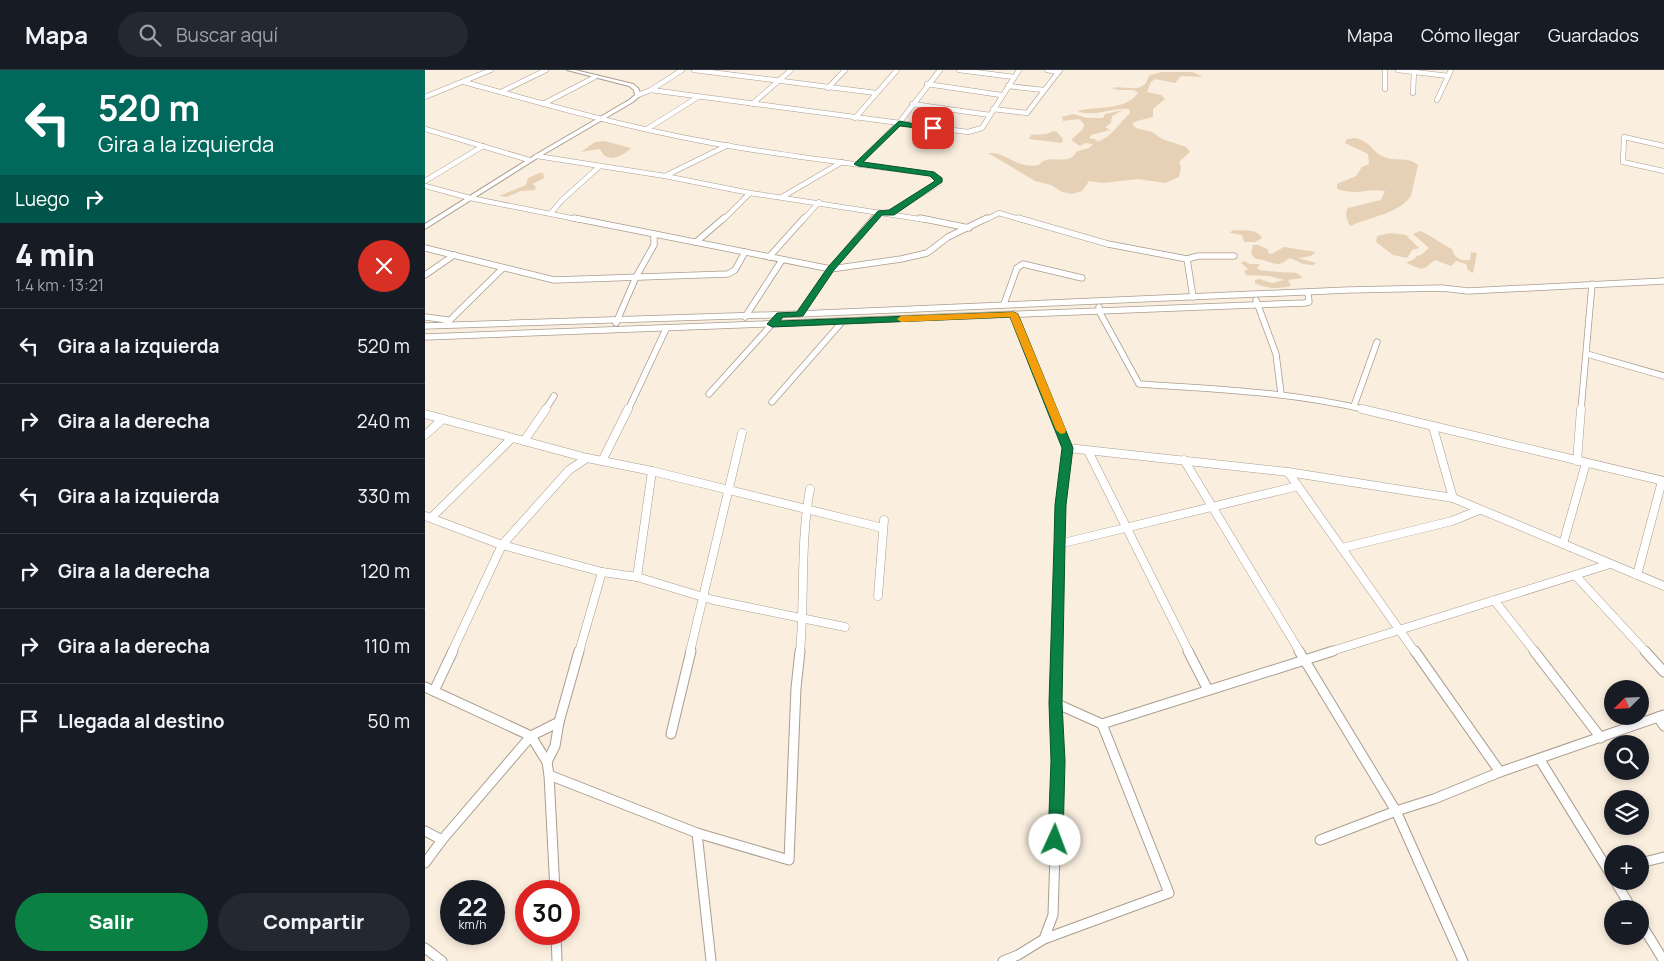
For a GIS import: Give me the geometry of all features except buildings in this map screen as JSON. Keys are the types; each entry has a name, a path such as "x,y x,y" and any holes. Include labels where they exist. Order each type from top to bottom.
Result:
{"street":[{"path":"425,97 491,70"},
{"path":"501,92 546,70"},
{"path":"569,70 631,85 636,89 638,95"},
{"path":"425,227 529,160 631,102 638,95 651,90 681,70"},
{"path":"694,70 876,93"},
{"path":"730,76 738,70"},
{"path":"752,104 791,70"},
{"path":"828,88 845,70"},
{"path":"855,118 897,70"},
{"path":"858,164 899,123 927,84 940,70"},
{"path":"959,70 1014,77"},
{"path":"651,90 968,132 982,128 1001,95 1019,70"},
{"path":"1047,70 1059,71"},
{"path":"1385,70 1385,89"},
{"path":"1398,70 1448,76"},
{"path":"1437,100 1451,70"},
{"path":"993,109 1027,113 1059,71"},
{"path":"1413,93 1414,71"},
{"path":"543,104 595,77"},
{"path":"464,82 599,119 647,129 728,145 932,174 940,180 891,213"},
{"path":"927,84 1001,95"},
{"path":"1008,86 1044,90"},
{"path":"647,129 698,97"},
{"path":"912,104 990,115"},
{"path":"427,131 529,160"},
{"path":"1664,146 1624,137 1623,162 1664,171"},
{"path":"665,176 728,145"},
{"path":"425,181 483,146"},
{"path":"537,156 665,176 750,193 783,196 891,213 969,228"},
{"path":"783,196 842,162"},
{"path":"551,213 562,200 600,166"},
{"path":"425,186 471,198 831,269 901,259 927,253 948,237 999,213 1108,244 1187,259 1198,256 1234,256"},
{"path":"696,242 726,217 750,193"},
{"path":"769,257 819,202"},
{"path":"799,314 831,269 880,212"},
{"path":"614,330 635,277 654,245 654,234"},
{"path":"654,245 679,240"},
{"path":"425,248 555,280 728,274 735,270 745,252"},
{"path":"425,275 454,255"},
{"path":"1187,259 1193,297"},
{"path":"740,325 782,260"},
{"path":"1003,304 1019,266 1023,264 1082,278"},
{"path":"447,323 503,268"},
{"path":"425,326 447,323 780,315 1003,304 1308,294 1348,290 1442,288 1469,291 1664,281"},
{"path":"1577,461 1587,354 1591,284"},
{"path":"425,337 1258,305 1308,302 1308,294"},
{"path":"1254,295 1276,354 1281,394"},
{"path":"1272,295 1275,304"},
{"path":"1098,302 1099,311 1139,384 1281,394 1354,406 1433,427 1663,481 1637,575"},
{"path":"1050,303 1051,313"},
{"path":"1014,314 1068,448 1061,505 1059,544 1055,703 1058,761 1053,915 1044,939"},
{"path":"709,394 780,315"},
{"path":"425,317 447,323"},
{"path":"772,402 842,322"},
{"path":"602,461 666,329"},
{"path":"1354,406 1377,342"},
{"path":"1587,354 1664,376"},
{"path":"524,441 554,396"},
{"path":"425,414 587,458 652,471 806,510 883,524 877,596"},
{"path":"425,435 443,419"},
{"path":"1433,427 1453,498"},
{"path":"671,734 702,595 742,433"},
{"path":"513,438 428,517 502,545 601,572 637,576 713,600 845,627"},
{"path":"1068,448 1288,472 1453,498 1664,586"},
{"path":"1088,450 1208,690"},
{"path":"554,880 547,762 531,736 429,689 502,545 569,470 587,458"},
{"path":"1185,460 1396,811 1463,961"},
{"path":"1563,544 1586,463"},
{"path":"637,576 652,471"},
{"path":"1288,472 1500,772"},
{"path":"1059,544 1298,486"},
{"path":"549,775 697,833 789,860 796,688 803,618 806,510 810,489"},
{"path":"1342,548 1453,521 1479,510"},
{"path":"1055,703 1102,724 1610,564"},
{"path":"547,762 555,746 559,722 601,572"},
{"path":"1575,575 1664,672"},
{"path":"1494,600 1601,738"},
{"path":"1320,840 1396,811 1434,799 1500,772 1662,719"},
{"path":"425,863 442,840 531,736 559,722"},
{"path":"1003,961 1018,955 1044,939 1169,893 1102,724"},
{"path":"1539,760 1604,862"},
{"path":"425,831 442,840"},
{"path":"697,833 711,961"},
{"path":"1649,861 1664,857"},
{"path":"1649,937 1664,961"},
{"path":"556,945 557,961"},
{"path":"425,948 442,961"}],"shaded area":[{"path":"1162,72 1193,72 1203,77 1181,76 1175,83 1155,79 1151,82 1147,92 1161,95 1165,99 1153,109 1153,117 1132,124 1136,128 1152,132 1162,139 1186,147 1190,152 1179,162 1181,167 1179,177 1165,183 1138,179 1102,183 1089,181 1082,191 1072,194 1062,192 1051,185 1035,181 988,153 995,153 1017,163 1030,166 1039,165 1043,161 1053,159 1068,159 1075,152 1089,148 1093,144 1085,143 1080,146 1071,140 1083,129 1084,124 1079,119 1063,121 1062,117 1073,114 1087,118 1103,118 1105,114 1123,110 1112,116 1111,123 1105,127 1110,130 1091,135 1089,138 1097,140 1097,142 1102,140 1111,134 1130,113 1129,109 1116,109 1096,113 1077,111 1126,103 1138,93 1134,90 1112,88 1141,87 1150,75"},
{"path":"1053,131 1057,132 1063,139 1062,143 1029,139 1031,135 1047,134"},
{"path":"1355,138 1365,142 1384,157 1406,160 1418,165 1411,196 1405,202 1391,211 1350,226 1346,215 1348,208 1381,200 1385,191 1351,192 1337,189 1337,184 1356,176 1362,167 1369,164 1368,154 1345,143 1347,139"},
{"path":"604,141 631,148 622,155 610,158 599,149 581,152 595,142"},
{"path":"543,173 544,178 533,184 536,187 535,190 521,191 507,197 499,196 526,185 528,178"},
{"path":"1234,230 1253,231 1262,238 1255,242 1244,242 1242,235 1230,232"},
{"path":"1420,231 1452,249 1461,260 1470,260 1471,252 1477,253 1473,273 1468,270 1466,264 1456,261 1451,266 1435,260 1423,268 1408,264 1407,262 1421,255 1429,248 1413,234"},
{"path":"1390,233 1406,235 1419,248 1412,250 1407,258 1393,255 1376,242 1377,236"},
{"path":"1253,245 1269,250 1267,252 1271,254 1284,247 1316,252 1311,256 1298,258 1316,263 1313,265 1303,264 1290,258 1283,263 1276,264 1256,259 1251,254"},
{"path":"1244,261 1250,264 1260,264 1257,268 1259,270 1297,273 1303,278 1288,280 1291,286 1273,288 1264,286 1255,283 1255,280 1259,279 1272,283 1284,280 1269,276 1246,275 1244,271 1248,269 1241,263"}],"slow traffic":[{"path":"901,319 1014,314 1061,430"}],"route":[{"path":"933,128 899,123 858,164 932,174 937,176 940,180 939,182 891,213 880,212 831,269 799,314 780,315 772,324 1014,314 1068,448 1061,505 1059,544 1055,703 1058,761 1055,840"}]}
